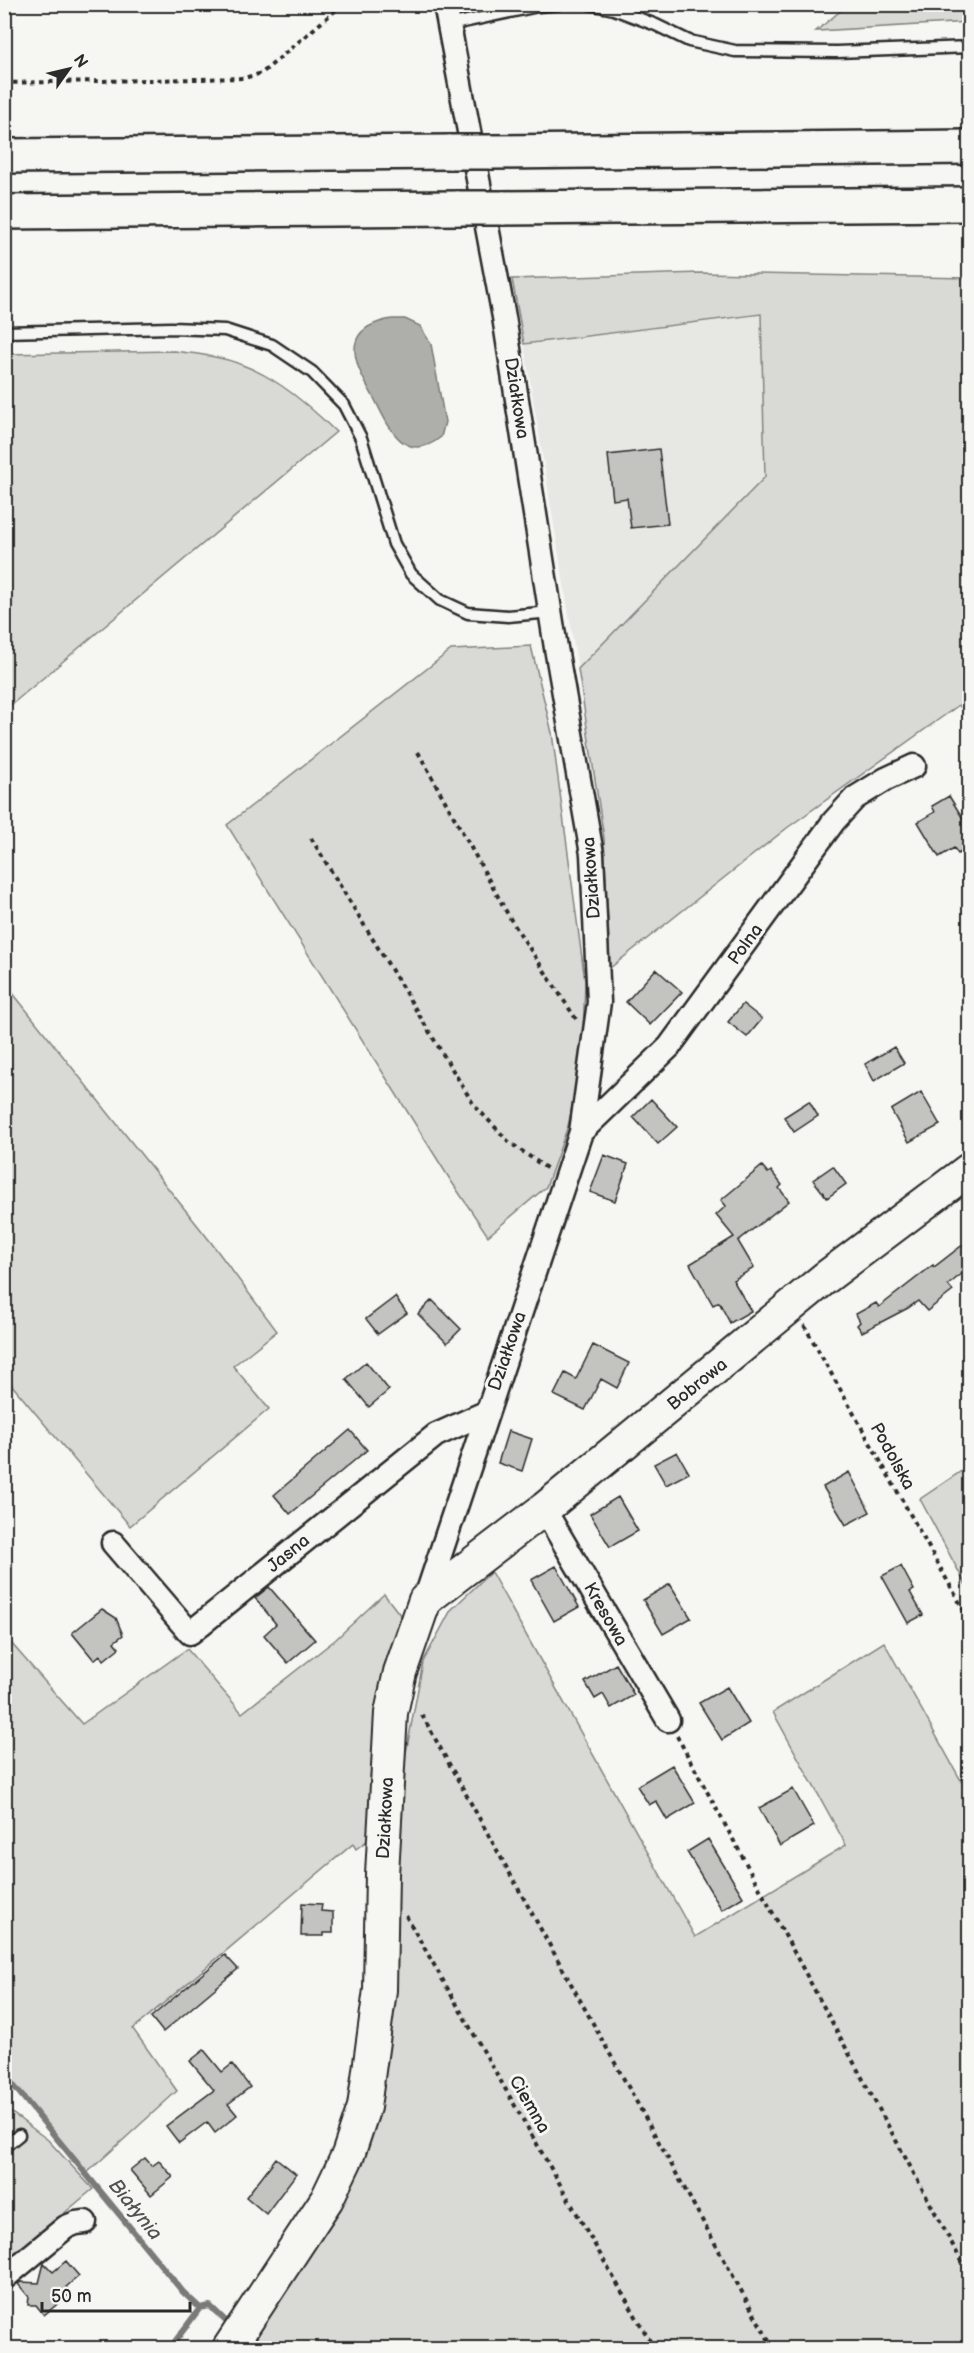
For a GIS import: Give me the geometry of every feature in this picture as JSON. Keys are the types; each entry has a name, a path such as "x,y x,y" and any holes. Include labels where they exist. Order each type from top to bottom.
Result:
{"highway":[{"path":"4,156 969,147"},
{"path":"4,212 969,204"}],"street":[{"name":"Działkowa","path":"236,2338 327,2199 348,2155 364,2107 380,1990 382,1874 391,1713 400,1672 581,1132 598,1002 592,854 504,317 447,15"},
{"name":"Polna","path":"581,1132 669,1047 834,821 855,798 886,779 914,766"},
{"name":"Bobrowa","path":"425,1600 544,1509 793,1305 969,1169"},
{"name":"Jasna","path":"112,1543 190,1633 436,1435 487,1412"},
{"name":"Kresowa","path":"544,1509 668,1720"},
{"path":"4,2278 66,2227 85,2222"}],"lane":[{"path":"447,15 559,4"},
{"path":"589,4 614,9 689,41 735,51 969,47"},
{"path":"4,332 171,328 225,330 272,345 312,372 344,405 361,438 394,544 411,574 440,600 468,613 508,616 551,612"},
{"path":"4,2147 19,2135"}],"path":[{"path":"4,82 244,78 262,74 343,4"},
{"path":"418,752 511,920 593,1045"},
{"path":"311,838 474,1106 509,1142 565,1180"},
{"name":"Podolska","path":"793,1305 969,1621"},
{"path":"422,1715 773,2349"},
{"path":"668,1720 969,2277"},
{"name":"Ciemna","path":"405,1914 654,2349"}],"shaded area":[{"path":"849,4 969,5 969,22 816,31"},
{"path":"700,273 969,278 969,720 959,705 787,828 610,968 604,838 578,669 765,477 761,314 524,344 512,279"},
{"path":"761,314 765,477 578,669 524,344"},
{"path":"392,319 405,319 420,326 431,344 445,422 441,437 428,445 417,447 408,445 392,431 363,378 357,362 355,346 360,334 372,325"},
{"path":"174,351 233,361 266,376 296,396 336,432 5,710 5,354"},
{"path":"531,646 552,733 585,981 582,1061 568,1126 546,1187 488,1236 227,825 451,650"},
{"path":"4,982 210,1241 277,1331 233,1366 269,1409 130,1526 5,1377"},
{"path":"969,1466 969,1591 920,1499"},
{"path":"491,1572 695,1937 846,1845 773,1712 884,1642 969,1795 969,2348 250,2348 332,2213 373,2129 391,2006 394,1856 405,1758 423,1662 451,1610"},
{"path":"384,1594 404,1620 376,1712 368,1840 356,1849 353,1844 133,2029 177,2091 87,2173 5,2074 4,1635 82,1724 187,1649 242,1713 335,1640"},
{"path":"4,2107 48,2140 93,2189 5,2263"}],"building":[{"path":"659,449 668,524 631,528 627,498 613,500 608,455"},
{"path":"949,796 969,828 969,847 958,854 954,848 939,857 918,822 935,812 932,806"},
{"path":"656,969 682,992 650,1025 626,1002"},
{"path":"743,1004 762,1019 747,1037 728,1022"},
{"path":"894,1047 904,1063 874,1081 865,1064"},
{"path":"921,1092 940,1125 909,1142 891,1110"},
{"path":"651,1099 677,1127 658,1144 633,1117"},
{"path":"809,1101 818,1116 794,1132 784,1117"},
{"path":"604,1155 628,1164 615,1201 590,1192"},
{"path":"762,1166 768,1173 771,1171 782,1185 779,1188 789,1201 738,1241 754,1268 733,1280 751,1311 730,1323 719,1302 713,1305 690,1264 734,1237 716,1215 726,1206 721,1200"},
{"path":"833,1166 846,1184 827,1198 813,1180"},
{"path":"969,1240 969,1268 948,1285 953,1291 927,1311 918,1301 862,1332 857,1325 860,1322 856,1314 876,1303 879,1307"},
{"path":"395,1297 407,1313 378,1334 366,1319"},
{"path":"432,1300 461,1329 447,1343 418,1314"},
{"path":"593,1345 629,1363 617,1388 601,1379 585,1410 554,1395 565,1373 576,1379"},
{"path":"366,1362 389,1390 369,1407 346,1379"},
{"path":"350,1430 367,1450 290,1514 274,1495"},
{"path":"508,1431 532,1439 522,1471 498,1463"},
{"path":"677,1452 689,1473 666,1485 654,1464"},
{"path":"849,1472 870,1512 846,1525 823,1487"},
{"path":"618,1497 638,1531 610,1547 590,1514"},
{"path":"556,1566 579,1607 554,1621 531,1580"},
{"path":"901,1566 914,1590 910,1592 923,1615 908,1623 882,1576"},
{"path":"670,1584 691,1618 663,1634 643,1600"},
{"path":"269,1587 315,1640 288,1663 264,1635 276,1624 255,1598"},
{"path":"102,1609 116,1618 123,1635 114,1642 119,1648 104,1660 100,1655 94,1660 72,1633"},
{"path":"616,1664 634,1695 611,1708 603,1694 595,1699 585,1682"},
{"path":"727,1687 749,1723 722,1740 699,1703"},
{"path":"672,1765 695,1803 667,1820 656,1801 649,1805 637,1786"},
{"path":"793,1789 814,1826 780,1846 759,1808"},
{"path":"708,1839 743,1897 722,1910 687,1852"},
{"path":"302,1903 322,1904 321,1911 333,1912 333,1933 324,1933 324,1936 301,1936"},
{"path":"225,1955 238,1969 163,2032 151,2017"},
{"path":"204,2050 222,2072 232,2064 250,2087 228,2104 237,2115 215,2133 207,2122 179,2143 166,2126 214,2090 190,2061"},
{"path":"145,2158 152,2166 159,2161 173,2177 151,2195 130,2170"},
{"path":"276,2158 296,2174 266,2214 246,2197"},
{"path":"66,2261 79,2276 66,2287 71,2293 44,2315 36,2305 28,2305 29,2297 18,2284 21,2282 39,2283 44,2263 53,2272"}],"waterway":[{"name":"Białynia","path":"4,2074 183,2292 200,2308 210,2306 233,2328"},
{"path":"170,2348 200,2308"},
{"name":"Białynia","path":"244,2340 252,2348"}]}
